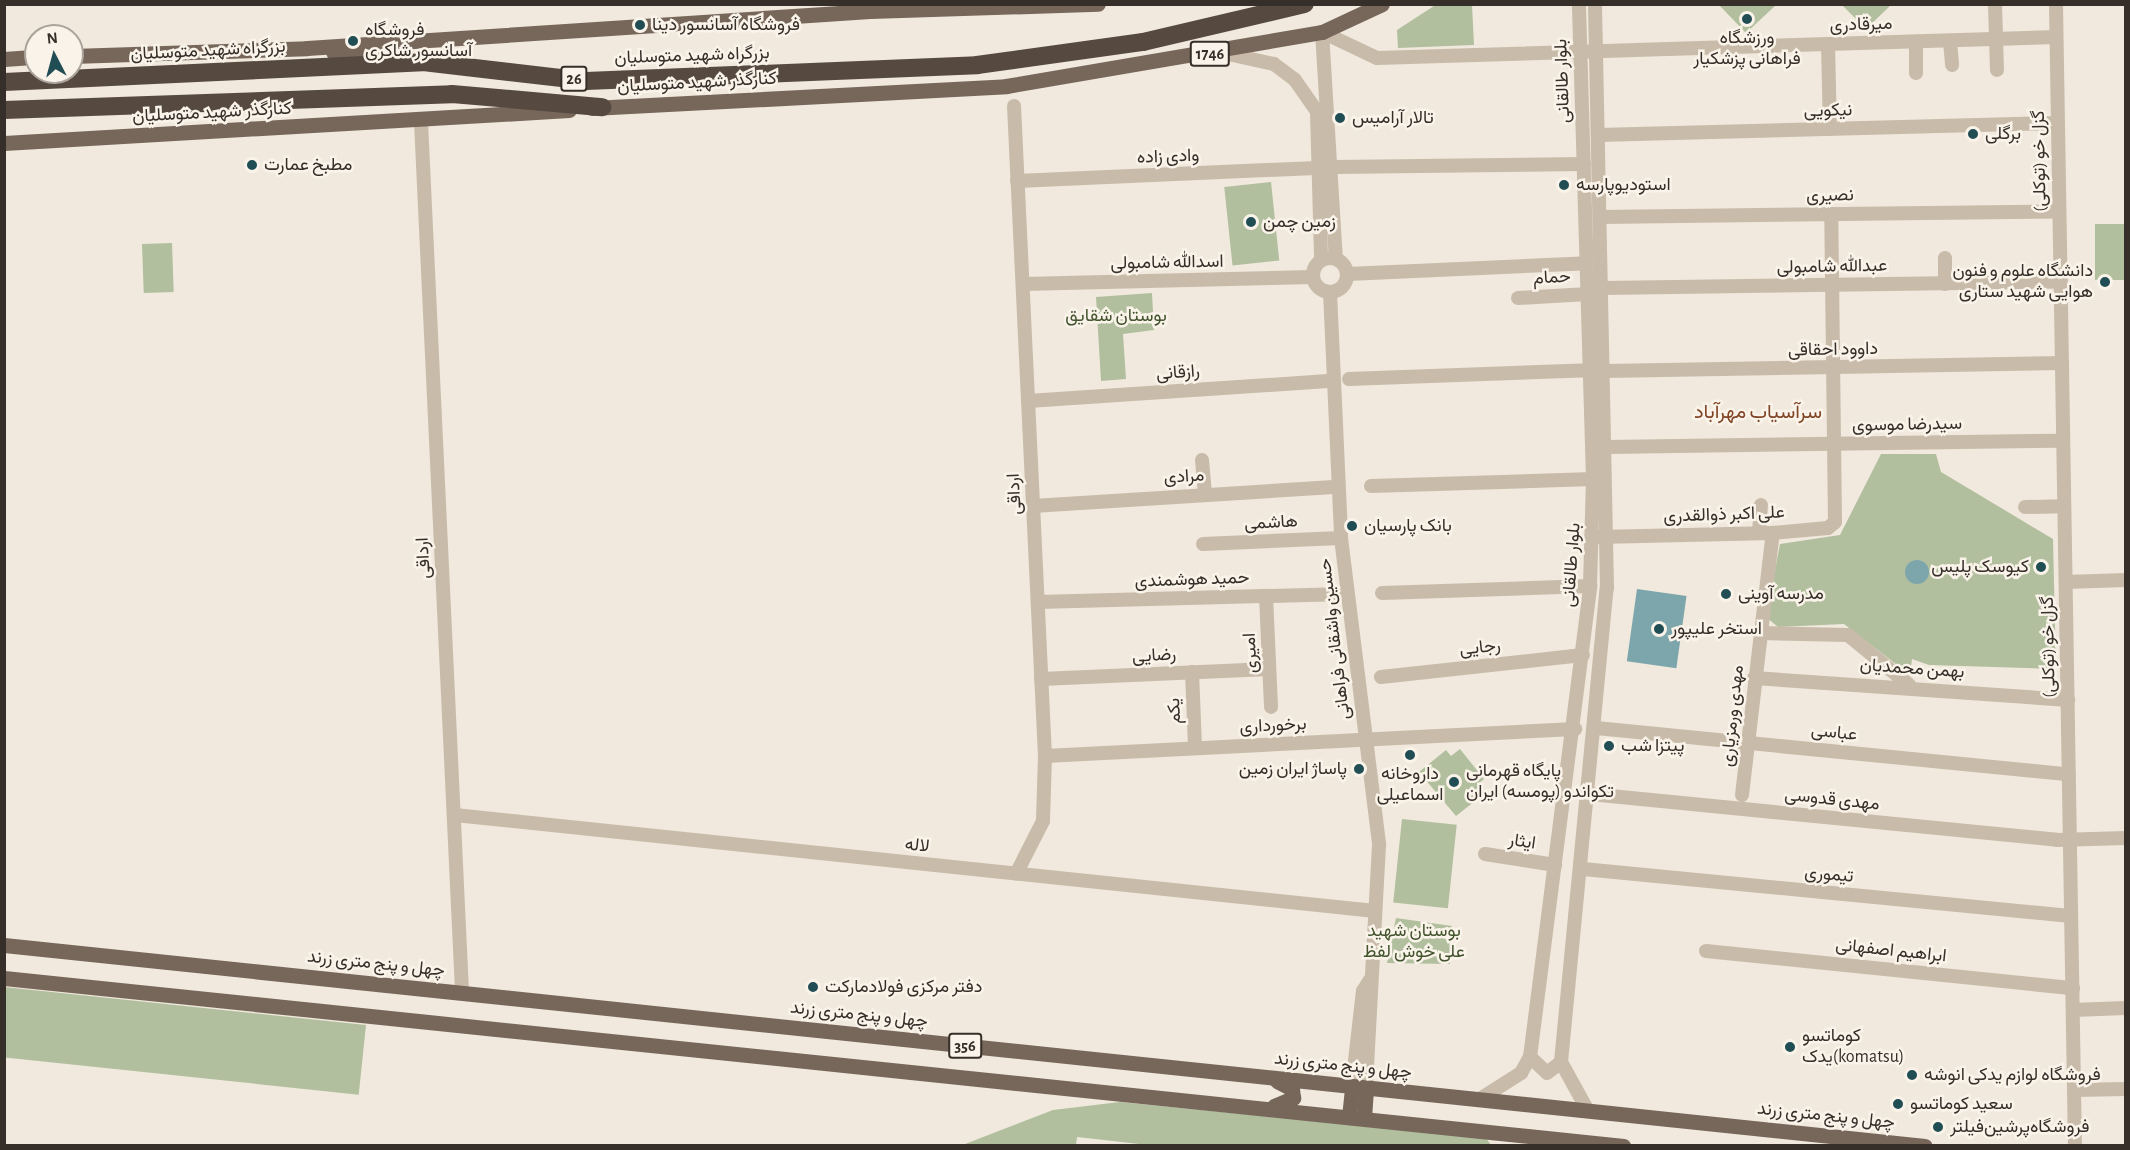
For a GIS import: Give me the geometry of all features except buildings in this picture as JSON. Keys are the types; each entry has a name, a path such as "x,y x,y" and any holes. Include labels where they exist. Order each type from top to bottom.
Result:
{"highway":[{"name":"بزرگراه شهید متوسلیان","path":"4,82 407,62 586,81 976,65 1143,42 1305,4"},
{"name":"26","path":"4,110 452,94 602,107"}],"main road":[{"path":"84,56 307,48 858,12 1098,4"},
{"name":"کنارگذر شهید متوسلیان","path":"4,143 420,122 602,107 975,90 1219,52 1322,32 1382,4"},
{"path":"307,48 407,62"},
{"path":"4,59 24,58"},
{"name":"چهل و پنج متری زرند","path":"4,945 1925,1146"},
{"name":"356","path":"4,978 1356,1118 1497,1138 1623,1146"},
{"path":"1259,1108 1293,1098 1288,1085 1271,1079"},
{"path":"1356,1118 1359,1088"}],"street":[{"name":"بلوار طالقانی","path":"1530,1057 1575,729 1593,537 1579,4"},
{"name":"بلوار طالقانی","path":"1561,1062 1596,728 1608,537 1604,288 1595,4"},
{"path":"1995,4 1997,70"},
{"name":"گزل خو (توکلی)","path":"2056,4 2075,1146"},
{"path":"1348,274 1336,258 1328,168 1322,32 1377,58 1580,52"},
{"name":"میرقادری","path":"1580,52 2056,37"},
{"path":"1950,40 1952,65"},
{"path":"1916,42 1916,73"},
{"path":"1828,44 1830,129"},
{"path":"1219,52 1260,58 1295,80 1317,112 1328,168 1321,260 1313,277 1330,292 1343,287 1348,274"},
{"name":"ارداقی","path":"1014,106 1045,756 1043,821 1016,874"},
{"name":"ارداقی","path":"420,122 462,993"},
{"name":"نیکویی","path":"1598,135 2058,123"},
{"name":"وادی زاده","path":"1017,181 1328,168 1584,164"},
{"name":"نصیری","path":"1600,217 2059,211"},
{"path":"1832,214 1836,444"},
{"path":"1321,260 1336,258"},
{"path":"1945,258 1945,284"},
{"path":"1348,274 1587,263"},
{"name":"اسدالله شامبولی","path":"1023,284 1313,277"},
{"name":"عبدالله شامبولی","path":"1604,288 2061,282"},
{"name":"حسین واشقانی فراهانی","path":"1330,292 1331,381 1341,538 1379,845 1370,980 1375,993 1359,1088"},
{"name":"حمام","path":"1518,298 1588,294"},
{"name":"داوود احقاقی","path":"1605,371 2062,363"},
{"path":"1349,380 1589,370"},
{"name":"رازقانی","path":"1028,401 1331,381"},
{"name":"سیدرضا موسوی","path":"1607,447 2063,441"},
{"name":"علی اکبر ذوالقدری","path":"1593,537 1766,533 1828,528 1836,519 1836,444"},
{"path":"1202,460 1205,493"},
{"path":"1371,486 1593,479"},
{"name":"مرادی","path":"1033,506 1205,493 1337,487"},
{"name":"مهدی ورمزیاری","path":"1742,795 1760,633 1766,533 1761,505"},
{"path":"2025,507 2064,506"},
{"name":"هاشمی","path":"1203,544 1341,538"},
{"path":"2066,582 2126,580"},
{"path":"1382,593 1590,586"},
{"name":"حمید هوشمندی","path":"1038,602 1347,594"},
{"name":"امیری","path":"1266,596 1271,707"},
{"path":"1760,633 1848,635 1909,685"},
{"name":"رجایی","path":"1382,677 1583,655"},
{"name":"رضایی","path":"1041,679 1269,669"},
{"name":"یکم","path":"1191,672 1195,748"},
{"name":"بهمن محمدیان","path":"1754,678 1909,685 2068,700"},
{"name":"عباسی","path":"1596,728 2069,774"},
{"name":"برخورداری","path":"1045,756 1575,729"},
{"name":"مهدی قدوسی","path":"1590,794 2070,841 2126,838"},
{"name":"لاله","path":"455,815 1376,911"},
{"name":"ایثار","path":"1485,854 1555,865"},
{"name":"تیموری","path":"1582,869 2071,916"},
{"name":"ابراهیم اصفهانی","path":"1706,951 2073,988"},
{"path":"2073,1010 2126,1008"},
{"path":"1480,1099 1521,1073 1530,1057 1547,1073 1561,1062 1588,1111"},
{"path":"2074,1090 2126,1089"}],"green space":[{"path":"1437,4 1472,5 1474,45 1398,48 1397,30"},
{"name":"ورزشگاه فراهانی پزشکیار","path":"1719,5 1776,5 1746,33"},
{"path":"1842,5 1891,5 1866,29"},
{"name":"زمین چمن","path":"1271,182 1279,261 1233,265 1224,187"},
{"path":"2095,224 2125,224 2125,280 2095,280"},
{"path":"172,243 174,292 144,293 142,244"},
{"name":"بوستان شقایق","path":"1152,293 1154,330 1123,334 1126,379 1101,381 1096,297"},
{"path":"1881,454 1936,454 1941,472 2053,539 2056,669 1929,665 1912,659 1910,675 1844,624 1778,627 1766,617 1780,544 1840,535"},
{"name":"پایگاه قهرمانی تکواندو (پومسه) ایران","path":"1460,749 1484,779 1477,785 1484,794 1456,816 1419,772 1446,750 1451,756"},
{"path":"1402,819 1457,825 1448,908 1393,903"},
{"name":"بوستان شهید علی خوش لفظ","path":"1396,918 1452,926 1450,964 1387,963"},
{"path":"4,987 366,1025 359,1095 4,1057"},
{"path":"1120,1102 1486,1138 1491,1145 1157,1146 1077,1137 1076,1145 960,1146 1053,1110"}],"water":[{"path":"1917,560 1925,564 1929,572 1925,580 1917,584 1909,580 1905,572 1909,564"},
{"name":"استخر علیپور","path":"1637,589 1687,596 1676,668 1627,661"}],"place":[{"name":"ورزشگاه فراهانی پزشکیار","path":"1747,19"},
{"name":"فروشگاه آسانسور دینا","path":"640,25"},
{"name":"فروشگاه آسانسور شاکری","path":"353,41"},
{"name":"تالار آرامیس","path":"1340,118"},
{"name":"برگلی","path":"1973,134"},
{"name":"مطبخ عمارت","path":"252,165"},
{"name":"استودیوپارسه","path":"1564,185"},
{"name":"زمین چمن","path":"1251,222"},
{"name":"دانشگاه علوم و فنون هوایی شهید ستاری","path":"2105,282"},
{"name":"بانک پارسیان","path":"1352,526"},
{"name":"کیوسک پلیس","path":"2041,567"},
{"name":"مدرسه آوینی","path":"1726,594"},
{"name":"استخر علیپور","path":"1659,629"},
{"name":"پیتزا شب","path":"1609,746"},
{"name":"داروخانه اسماعیلی","path":"1410,755"},
{"name":"پاساژ ایران زمین","path":"1359,769"},
{"name":"پایگاه قهرمانی تکواندو (پومسه) ایران","path":"1454,782"},
{"name":"دفتر مرکزی فولادمارکت","path":"813,987"},
{"name":"کوماتسو یدک(komatsu)","path":"1790,1047"},
{"name":"فروشگاه لوازم یدکی انوشه","path":"1912,1075"},
{"name":"سعید کوماتسو","path":"1898,1104"},
{"name":"فروشگاه‌پرشین‌فیلتر","path":"1938,1127"}],"district":[{"name":"سرآسیاب مهرآباد","path":"1758,412"}]}
